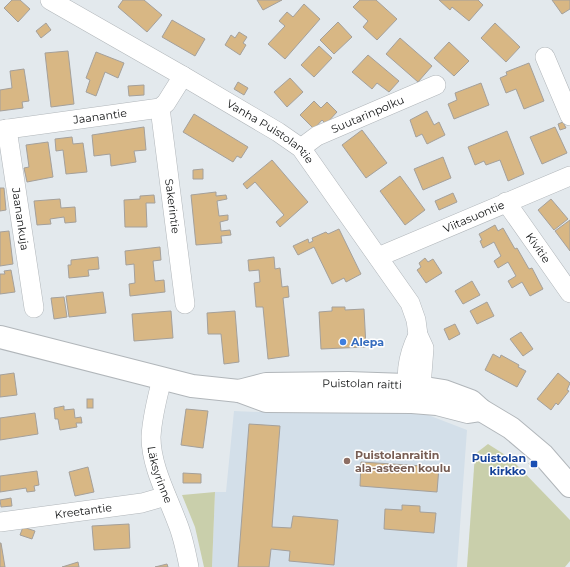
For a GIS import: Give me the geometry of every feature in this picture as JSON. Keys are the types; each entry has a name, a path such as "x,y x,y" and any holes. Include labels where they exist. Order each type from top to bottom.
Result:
{"main road":[{"name":"Puistolan raitti","path":"0,337 192,386 239,391 266,384 348,383 413,392 444,391 471,401 481,410 511,428 543,455 570,486"}],"street":[{"name":"Vanha Puistolantie","path":"50,0 278,132 301,148 410,303 416,320 418,335 424,348 413,392"},
{"path":"545,57 570,116"},
{"path":"160,108 166,103 183,76"},
{"name":"Suutarinpolku","path":"301,148 317,136 436,85"},
{"name":"Jaanantie","path":"3,130 160,108"},
{"name":"Sakerintie","path":"160,108 185,304"},
{"name":"Jaanankuja","path":"3,130 34,308"},
{"name":"Viitasuontie","path":"378,257 570,176"},
{"name":"Kivitie","path":"506,202 570,293"},
{"name":"Läksyrinne","path":"162,379 151,437 153,455 166,496 178,524 189,567"},
{"name":"Kreetantie","path":"0,522 142,503 166,496"}],"shaded area":[{"name":"Puistolanraitin ala-asteen koulu","path":"234,411 382,412 428,415 467,430 457,567 212,567 215,492 226,492"}],"green space":[{"path":"488,444 510,458 570,520 570,561 565,567 467,567 475,454"},
{"path":"215,492 212,567 204,567 195,527 182,495"}],"building":[{"path":"12,0 20,0 30,9 18,22 4,8"},
{"path":"123,0 144,0 162,15 147,32 118,7"},
{"path":"257,0 282,0 263,10"},
{"path":"360,0 376,0 397,19 377,40 363,27 368,21 353,7"},
{"path":"439,0 478,0 483,5 469,21 452,7 450,10"},
{"path":"552,0 570,0 570,9 562,14"},
{"path":"304,4 320,19 285,59 268,44 285,26 279,21 287,12 293,17"},
{"path":"172,20 205,39 195,56 162,37"},
{"path":"338,22 352,37 334,54 320,40"},
{"path":"46,23 51,30 41,38 36,31"},
{"path":"495,23 520,47 506,62 481,38"},
{"path":"239,32 247,37 243,43 246,45 240,55 225,45 231,35 235,38"},
{"path":"400,38 432,66 418,82 386,54"},
{"path":"449,42 469,61 454,76 434,58"},
{"path":"319,46 332,58 314,77 301,65"},
{"path":"68,51 74,104 51,107 45,53"},
{"path":"96,52 124,63 118,78 105,72 96,96 86,92 90,80 86,78"},
{"path":"368,55 399,81 389,92 377,83 372,89 352,72"},
{"path":"529,63 544,101 524,109 516,89 506,93 500,78 507,75 506,72"},
{"path":"24,69 29,101 22,102 23,108 0,111 0,90 12,88 10,71"},
{"path":"290,78 303,92 287,107 274,92"},
{"path":"238,82 248,88 244,95 234,89"},
{"path":"481,83 489,105 454,119 448,104 457,100 455,93"},
{"path":"144,85 144,95 129,96 128,86"},
{"path":"314,101 321,108 327,102 337,112 326,124 322,120 314,129 300,115"},
{"path":"427,111 434,125 439,122 445,135 427,144 422,134 416,137 410,120"},
{"path":"194,114 248,147 241,158 237,156 233,162 183,132"},
{"path":"563,122 566,128 560,130 558,124"},
{"path":"144,127 146,150 134,151 136,162 111,166 110,154 94,156 92,135"},
{"path":"555,127 567,153 542,164 530,137"},
{"path":"362,130 387,163 366,178 342,145"},
{"path":"507,131 524,174 508,181 500,160 486,165 484,161 475,165 468,147"},
{"path":"72,137 73,144 83,143 87,172 66,174 63,150 56,151 55,139"},
{"path":"48,142 53,177 27,182 24,168 29,167 26,145"},
{"path":"443,157 451,178 423,190 414,169"},
{"path":"272,160 308,202 280,227 276,222 284,215 255,182 247,189 243,184"},
{"path":"203,169 203,179 193,179 193,170"},
{"path":"400,176 425,210 405,225 380,191"},
{"path":"0,188 4,188 6,210 0,211"},
{"path":"216,192 216,196 226,195 227,199 217,201 219,216 228,215 228,220 220,222 221,231 230,230 231,235 221,236 222,243 196,245 191,195"},
{"path":"453,193 457,202 439,210 435,201"},
{"path":"154,195 155,203 146,203 147,227 125,227 124,200 140,199 140,196"},
{"path":"60,199 61,208 75,207 76,222 65,223 64,217 50,219 51,224 37,225 34,201"},
{"path":"551,199 568,219 554,230 538,210"},
{"path":"570,220 570,251 555,231"},
{"path":"495,225 498,231 503,228 529,269 532,268 543,289 530,296 522,282 512,288 508,281 516,276 508,262 498,268 494,261 501,256 494,242 483,248 480,241 482,240 479,234"},
{"path":"339,229 361,274 346,282 344,278 332,284 314,247 298,255 293,246 308,239 309,243 313,241 312,238 326,232 328,234"},
{"path":"9,231 13,264 0,266 0,232"},
{"path":"160,247 161,260 153,261 155,281 164,280 165,292 130,296 129,284 135,283 134,264 126,265 125,251"},
{"path":"98,257 99,269 88,270 89,276 69,278 68,265 71,265 71,260"},
{"path":"274,257 275,269 280,268 282,287 288,286 289,297 283,298 289,356 268,359 263,307 256,307 254,283 260,282 259,270 249,271 248,260"},
{"path":"425,258 428,262 433,259 442,273 426,283 417,270 421,267 419,263"},
{"path":"11,270 15,292 0,294 0,274 5,274 4,271"},
{"path":"472,281 480,295 463,304 455,291"},
{"path":"103,292 106,313 69,317 66,296"},
{"path":"64,297 67,317 54,319 51,298"},
{"path":"487,302 494,316 477,324 470,311"},
{"path":"332,307 345,307 345,310 364,309 366,347 321,349 319,312 332,311"},
{"path":"171,311 173,338 134,341 132,314"},
{"path":"235,311 239,362 224,364 221,334 208,334 207,313"},
{"path":"455,324 460,334 449,340 444,329"},
{"path":"521,332 533,349 523,356 510,339"},
{"path":"493,354 500,358 501,355 519,365 518,367 526,371 517,387 485,370"},
{"path":"14,373 17,395 0,397 0,375"},
{"path":"558,373 570,383 567,390 569,391 558,405 556,403 551,410 537,399"},
{"path":"87,399 93,399 93,408 87,408"},
{"path":"64,406 64,410 74,409 75,418 81,417 82,423 76,423 77,427 60,430 58,419 55,419 54,408"},
{"path":"186,409 208,411 203,448 181,445"},
{"path":"35,413 38,434 0,440 0,418"},
{"path":"249,424 280,426 272,527 291,528 293,516 338,520 334,565 289,561 290,551 271,549 269,567 238,567"},
{"path":"361,462 439,467 437,492 360,486"},
{"path":"530,462 536,467 535,469 529,464"},
{"path":"88,467 94,492 75,496 69,472"},
{"path":"37,471 39,485 34,486 35,491 27,492 26,488 0,492 0,476"},
{"path":"183,473 201,474 201,483 183,483"},
{"path":"11,498 12,506 1,507 0,500"},
{"path":"402,505 420,506 420,512 436,513 434,533 384,529 385,509 402,510"},
{"path":"129,524 130,548 94,550 92,526"},
{"path":"23,527 35,531 32,539 20,535"},
{"path":"1,543 5,567 0,567"},
{"path":"78,562 79,567 62,567"},
{"path":"167,564 168,567 155,567"}],"place":[{"name":"Alepa","path":"343,342"},
{"name":"Puistolanraitin ala-asteen koulu","path":"347,461"},
{"name":"Puistolan kirkko","path":"534,464"}]}
